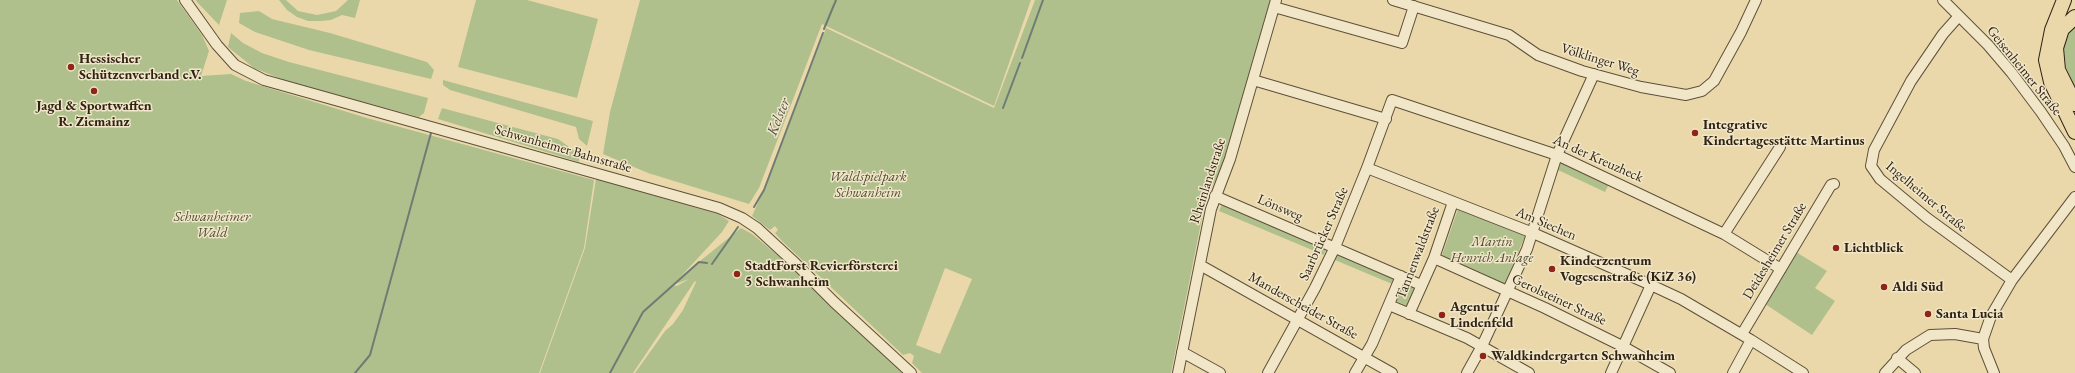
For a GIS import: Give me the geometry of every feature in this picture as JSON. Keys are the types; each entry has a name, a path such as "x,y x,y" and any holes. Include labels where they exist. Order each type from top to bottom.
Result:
{"highway":[{"path":"2064,0 2052,30 2046,60 2050,82 2075,132"},
{"path":"2075,17 2066,24 2059,35 2056,55 2062,78 2075,104"}],"street":[{"name":"Schwanheimer Bahnstraße","path":"185,0 217,45 235,65 264,80 718,208 742,218 757,228 911,373"},
{"name":"Völklinger Weg","path":"1393,0 1509,35 1538,55 1594,74 1670,94 1686,95 1696,93 1709,85 1719,73 1756,0"},
{"name":"Geisenheimer Straße","path":"1943,0 1960,16 2010,72 2053,129 2075,167"},
{"path":"1275,3 1402,43 1414,6"},
{"name":"Rheinlandstraße","path":"1178,373 1215,196 1230,159 1275,3"},
{"name":"Ingelheimer Straße","path":"1960,16 1939,40 1911,82 1874,150 1872,166 1880,179 1927,218 2012,280"},
{"path":"1466,373 1482,346 1508,292 1533,233 1557,155 1594,74"},
{"path":"1253,80 1386,119"},
{"name":"An der Kreuzheck","path":"1392,100 1557,155 1724,234 1781,269"},
{"name":"Saarbrücker Straße","path":"1268,373 1335,247 1386,119 1392,100"},
{"path":"1724,234 1780,147"},
{"name":"Am Siechen","path":"1367,168 1533,233 1681,299 1752,340 1803,373"},
{"name":"Deidesheimer Straße","path":"1742,334 1831,185 1834,184"},
{"name":"Lönsweg","path":"1215,196 1421,285"},
{"path":"1994,373 1984,348 1983,339 1991,316 2012,280 2075,197"},
{"name":"Tannenwaldstraße","path":"1409,314 1434,258 1453,202"},
{"name":"Gerolsteiner Straße","path":"1434,258 1624,347 1670,373"},
{"name":"Manderscheider Straße","path":"1200,265 1392,373"},
{"name":"Tannenwaldstraße","path":"1355,373 1389,305 1401,276"},
{"path":"1611,373 1624,347 1650,285"},
{"path":"1389,305 1467,338 1529,373"},
{"path":"1885,373 1897,358 1914,343 1930,335 1955,334 1983,339"},
{"path":"1733,373 1752,340"},
{"path":"1182,352 1220,373"},
{"path":"1897,358 1915,373"}],"green space":[{"name":"Schwanheimer Wald","path":"0,0 177,0 202,35 209,51 201,76 231,74 246,81 367,118 594,180 584,248 539,373 0,373"},
{"path":"196,0 227,0 219,25 197,2"},
{"path":"279,0 286,0 298,11 317,15 336,11 348,0 360,0 355,18 342,15 331,20 308,21 297,17 287,10"},
{"path":"476,0 527,0 598,19 577,98 458,67"},
{"path":"640,0 1031,0 994,106 822,24 759,188 749,204 648,173 603,154 610,112"},
{"name":"Waldspielpark Schwanheim","path":"1035,0 1270,0 1222,168 1209,192 1204,208 1171,373 922,373 912,363 914,356 910,353 903,355 782,241 775,233 778,230 775,226 770,230 752,216 767,183 826,28 994,108","holes":["945,268 972,279 940,354 916,345"]},
{"path":"259,11 272,19 330,33 427,62 434,70 431,79 309,50 255,32 239,23 240,13"},
{"path":"2075,25 2075,92 2064,71 2063,49 2070,29"},
{"path":"231,33 243,43 262,53 289,62 428,98 424,113 419,117 289,82 254,68 228,47"},
{"path":"443,80 593,121 587,146 579,139 576,127 450,90 443,85"},
{"path":"442,108 558,139 579,154 579,162 438,119"},
{"path":"1562,159 1611,180 1605,192 1558,170"},
{"path":"596,179 718,214 729,221 722,232 673,285 677,286 689,279 676,284 684,274 741,228 752,234 781,258 903,373 635,373 665,331 673,324 683,310 696,282 695,281 633,373 540,373 585,248"},
{"path":"1222,204 1326,249 1324,255 1219,211"},
{"name":"Martin Henrich Anlage","path":"1458,209 1525,236 1505,284 1442,255"},
{"path":"1796,252 1827,271 1815,288 1835,301 1812,335 1765,304"},
{"path":"1338,254 1394,278 1392,284 1335,260"},
{"path":"1403,283 1415,288 1407,306 1396,301"}],"waterway":[{"name":"Kelster","path":"824,29 836,0"},
{"path":"1022,58 1043,0"},
{"name":"Kelster","path":"754,207 764,190 823,33"},
{"path":"1003,108 1020,63"},
{"path":"355,373 370,355 431,133"},
{"name":"Kelster","path":"712,264 738,227"},
{"name":"Kelster","path":"610,373 643,312 699,262 707,263"}],"place":[{"name":"Hessischer Schützenverband e.V.","path":"71,67"},
{"name":"Jagd & Sportwaffen R. Ziemainz","path":"94,91"},
{"name":"Integrative Kindertagesstätte Martinus","path":"1695,133"},
{"name":"Lichtblick","path":"1836,248"},
{"name":"Kinderzentrum Vogesenstraße (KiZ 36)","path":"1552,269"},
{"name":"StadtForst Revierförsterei 5 Schwanheim","path":"737,274"},
{"name":"Aldi Süd","path":"1884,287"},
{"name":"Santa Lucia","path":"1928,314"},
{"name":"Agentur Lindenfeld","path":"1442,315"},
{"name":"Waldkindergarten Schwanheim","path":"1483,356"}]}
